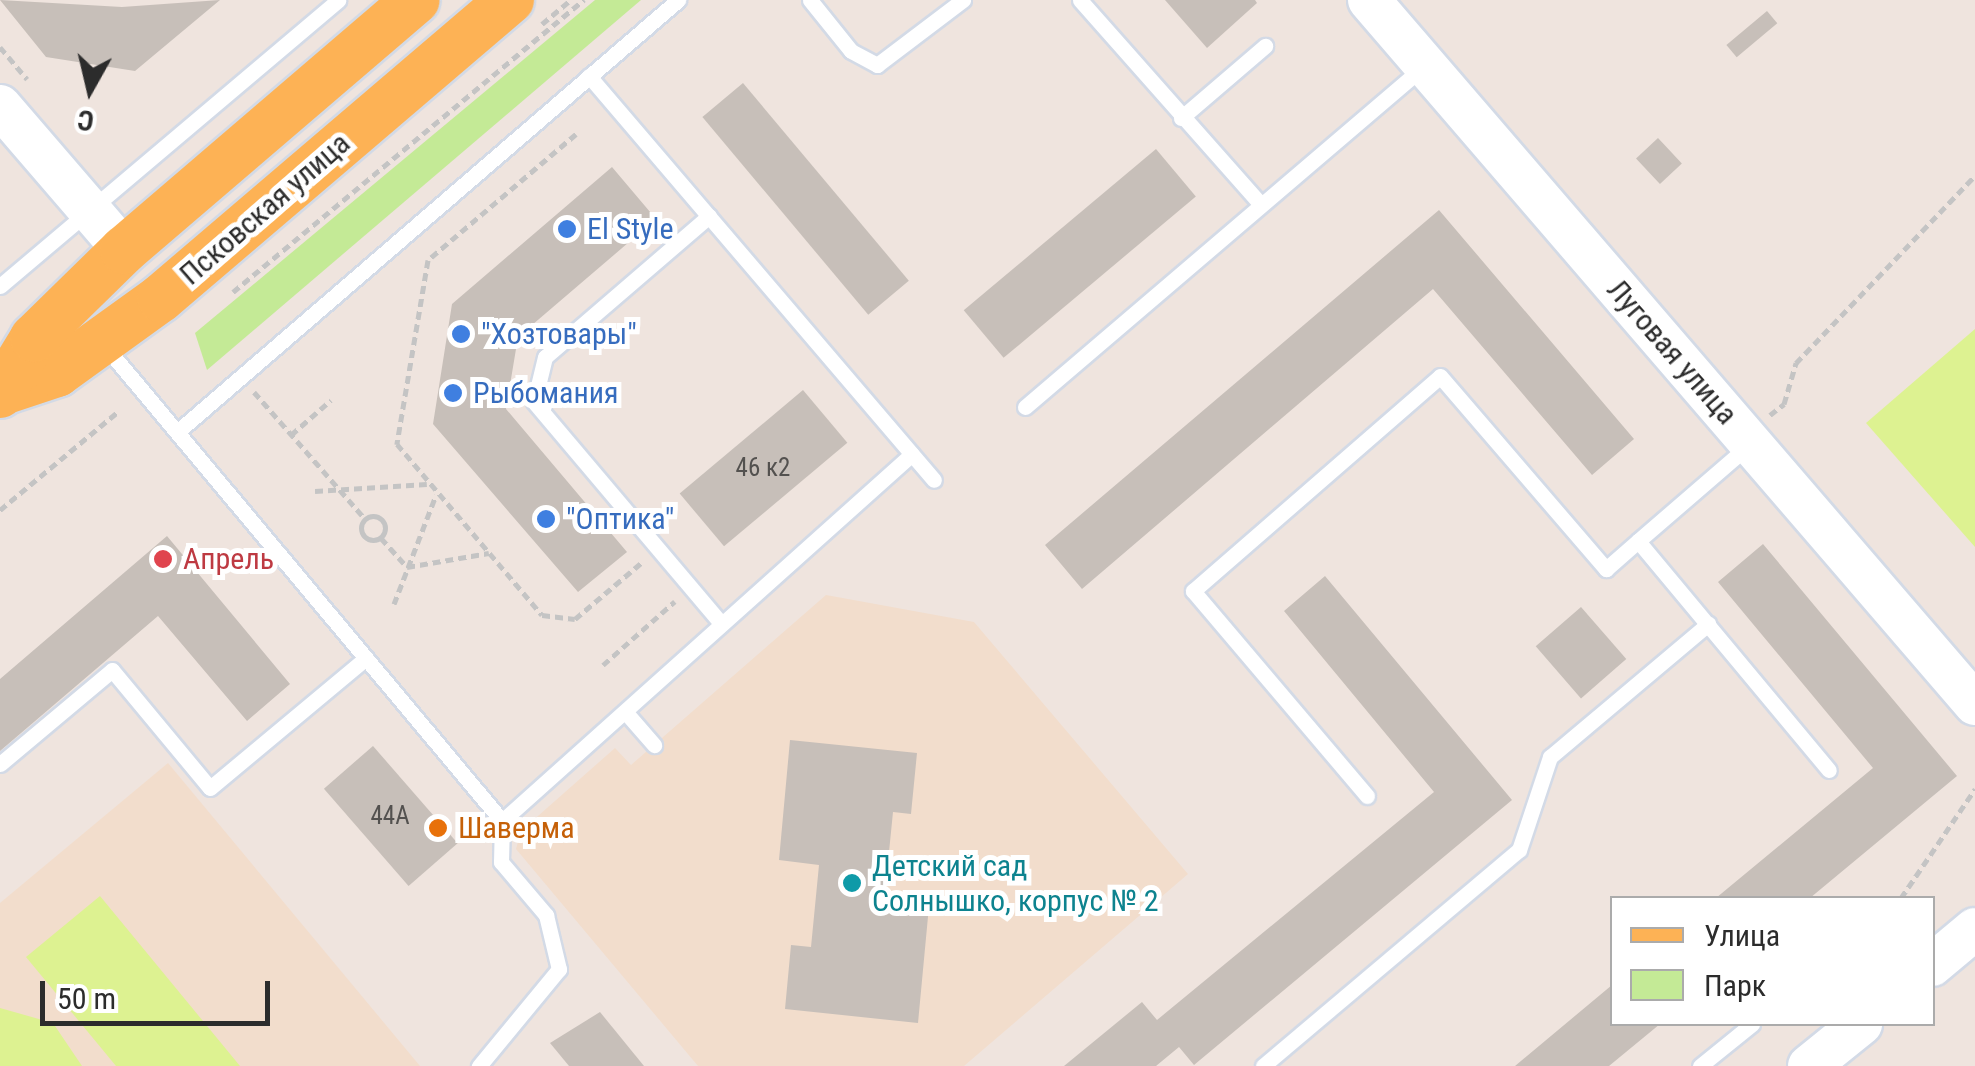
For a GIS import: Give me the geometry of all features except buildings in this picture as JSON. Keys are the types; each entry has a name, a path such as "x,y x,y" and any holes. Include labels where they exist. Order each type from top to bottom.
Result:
{"main road":[{"name":"Псковская улица","path":"2,392 34,338 124,250 416,0"},
{"name":"Псковская улица","path":"2,392 57,373 102,342 510,0"},
{"name":"Луговая улица","path":"1369,0 1975,704"},
{"path":"352,53 378,53 394,66 388,104"},
{"path":"0,106 124,250"},
{"path":"1935,958 1975,929"},
{"path":"1809,1066 1859,1026"}],"lane":[{"path":"0,286 338,0"},
{"path":"177,432 678,0"},
{"path":"810,0 851,51 877,65 963,0"},
{"path":"1080,0 1258,202"},
{"path":"1181,118 1265,46"},
{"path":"1025,407 1258,202 1425,66"},
{"path":"589,76 934,480"},
{"path":"709,216 545,357 534,402 718,620"},
{"path":"102,342 502,822 501,862 546,915 559,969 479,1066"},
{"path":"1366,796 1193,591 1440,376 1606,569 1748,440"},
{"path":"502,822 628,715 718,620 912,454"},
{"path":"1638,541 1829,770"},
{"path":"1263,1066 1519,850 1550,756 1708,624"},
{"path":"0,764 112,670 210,788 366,658"},
{"path":"628,715 654,745"},
{"path":"1700,1066 1750,1026"}],"path":[{"path":"222,301 584,0"},
{"path":"576,134 428,260 396,444 542,615 559,619 586,611 646,559 657,572"},
{"path":"1748,440 1784,404 1808,349 1975,176"},
{"path":"267,381 254,392 365,519 384,522 381,538"},
{"path":"290,435 331,400"},
{"path":"0,510 119,410"},
{"path":"315,491 428,484"},
{"path":"394,604 436,493"},
{"path":"365,519 363,536 381,538 407,566"},
{"path":"407,566 488,553"},
{"path":"603,665 678,598 668,585"},
{"path":"1902,896 1975,789"}],"shaded area":[{"path":"826,595 974,622 1188,874 964,1066 698,1066 516,849 521,831 615,748 631,765"},
{"path":"168,763 420,1066 0,1066 0,903"}],"green space":[{"path":"595,0 641,0 207,370 195,333"},
{"path":"1975,329 1975,547 1866,423"},
{"path":"100,896 240,1066 116,1066 26,957"},
{"path":"0,1008 53,1023 82,1066 0,1066"}],"place":[{"name":"El Style","path":"567,229"},
{"name":"\"Хозтовары\"","path":"461,334"},
{"name":"Рыбомания","path":"453,393"},
{"name":"\"Оптика\"","path":"546,519"},
{"name":"Апрель","path":"163,559"},
{"name":"Шаверма","path":"438,828"},
{"name":"Детский сад Солнышко, корпус № 2","path":"852,883"}]}
